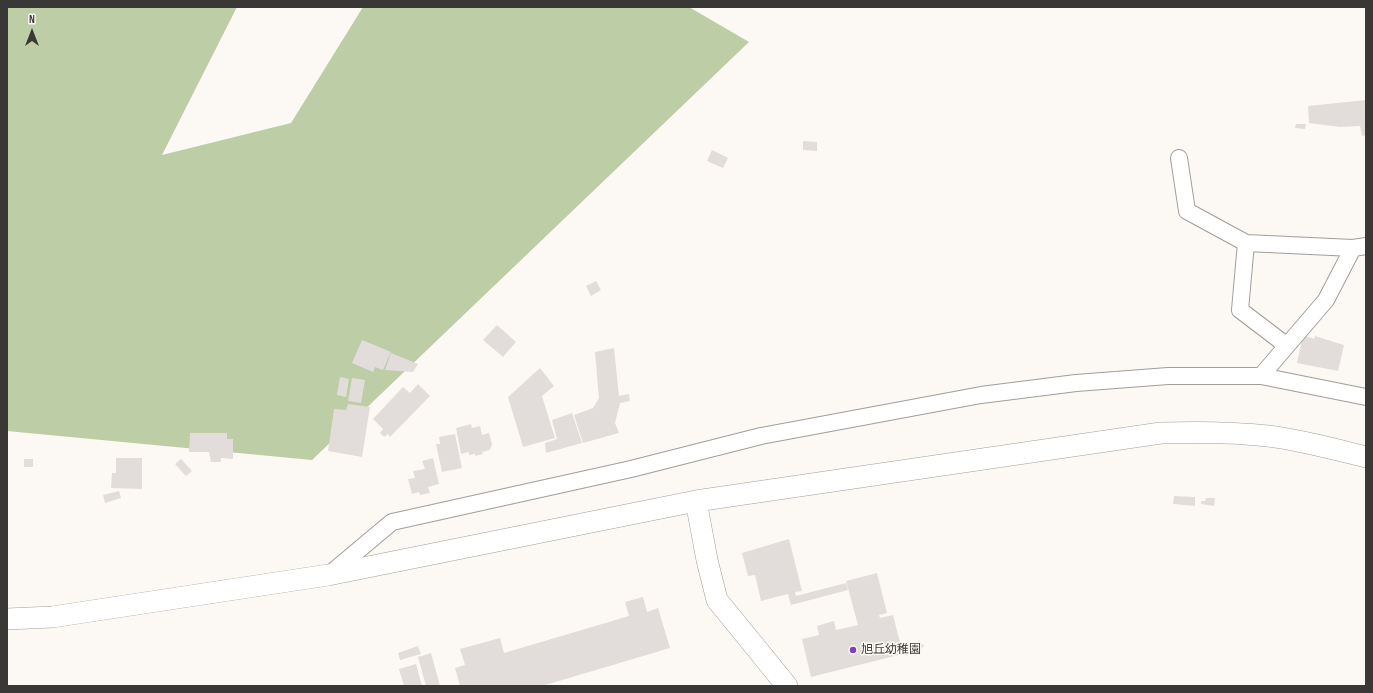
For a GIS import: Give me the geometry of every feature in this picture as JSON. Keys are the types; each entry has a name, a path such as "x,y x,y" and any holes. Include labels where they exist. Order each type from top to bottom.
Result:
{"street":[{"path":"1179,158 1187,211 1246,243 1360,247"},
{"path":"1246,243 1240,310 1286,345"},
{"path":"1260,376 1326,300 1360,247"},
{"path":"328,575 392,522 631,469 761,436 982,395 1068,384 1168,376 1260,376 1366,397"},
{"path":"7,619 52,617 328,575 696,501 1161,433 1218,432 1269,436 1315,444 1366,457"},
{"path":"696,501 707,560 717,600 787,686"}],"green space":[{"path":"7,7 237,7 162,155 291,123 363,7 689,7 749,42 312,460 7,431"}],"building":[{"path":"1366,100 1366,135 1362,136 1360,126 1340,127 1309,123 1308,106"},
{"path":"1296,124 1306,124 1305,129 1295,128"},
{"path":"803,141 817,142 817,151 803,150"},
{"path":"712,150 728,158 723,168 707,161"},
{"path":"596,281 601,290 591,296 586,286"},
{"path":"497,325 516,342 503,357 483,340"},
{"path":"1303,335 1314,339 1315,336 1344,345 1338,371 1297,363"},
{"path":"362,340 391,352 383,370 375,367 373,372 352,363"},
{"path":"614,348 619,396 629,394 630,401 620,403 615,423 619,433 583,443 574,415 593,408 599,398 595,352"},
{"path":"391,353 418,364 413,372 385,370"},
{"path":"540,368 554,386 542,396 555,438 523,447 508,397"},
{"path":"340,377 349,379 346,397 337,395"},
{"path":"352,378 365,380 361,403 348,401"},
{"path":"418,384 430,396 390,437 388,434 384,437 380,433 383,429 373,419 403,387 410,393"},
{"path":"348,404 370,407 362,457 328,451 334,409 346,410"},
{"path":"572,413 582,443 546,453 545,443 557,439 552,420"},
{"path":"471,424 472,428 480,426 482,435 489,433 492,444 490,450 482,452 483,454 475,456 475,454 469,455 469,452 461,454 456,428"},
{"path":"190,433 227,433 227,439 233,439 233,459 221,458 221,462 211,462 209,452 189,452"},
{"path":"455,434 462,468 442,472 436,444 440,444 439,437"},
{"path":"116,458 142,458 142,489 111,488 112,473 116,473"},
{"path":"433,458 439,484 428,487 430,493 420,495 419,492 412,494 408,479 415,478 413,471 425,469 422,461"},
{"path":"24,459 33,459 33,467 24,467"},
{"path":"181,459 192,471 186,476 175,464"},
{"path":"119,491 121,498 105,503 103,495"},
{"path":"1174,496 1195,497 1195,506 1173,504"},
{"path":"1206,498 1215,498 1214,506 1201,504 1201,501 1205,501"},
{"path":"789,539 802,591 795,592 796,596 846,583 848,590 791,605 788,594 761,601 755,575 748,576 742,553"},
{"path":"877,573 887,613 879,615 880,618 893,615 903,654 811,677 802,639 819,635 817,626 834,621 836,630 858,625 846,581"},
{"path":"643,597 647,612 658,608 670,648 542,686 460,686 455,668 465,665 460,649 500,638 504,653 629,616 625,602"},
{"path":"919,640 924,646 919,651 913,645"},
{"path":"418,646 421,654 400,660 398,653"},
{"path":"431,653 440,686 426,686 418,657"},
{"path":"416,664 422,686 404,686 399,669"}],"place":[{"name":"旭丘幼稚園","path":"853,650"}]}
